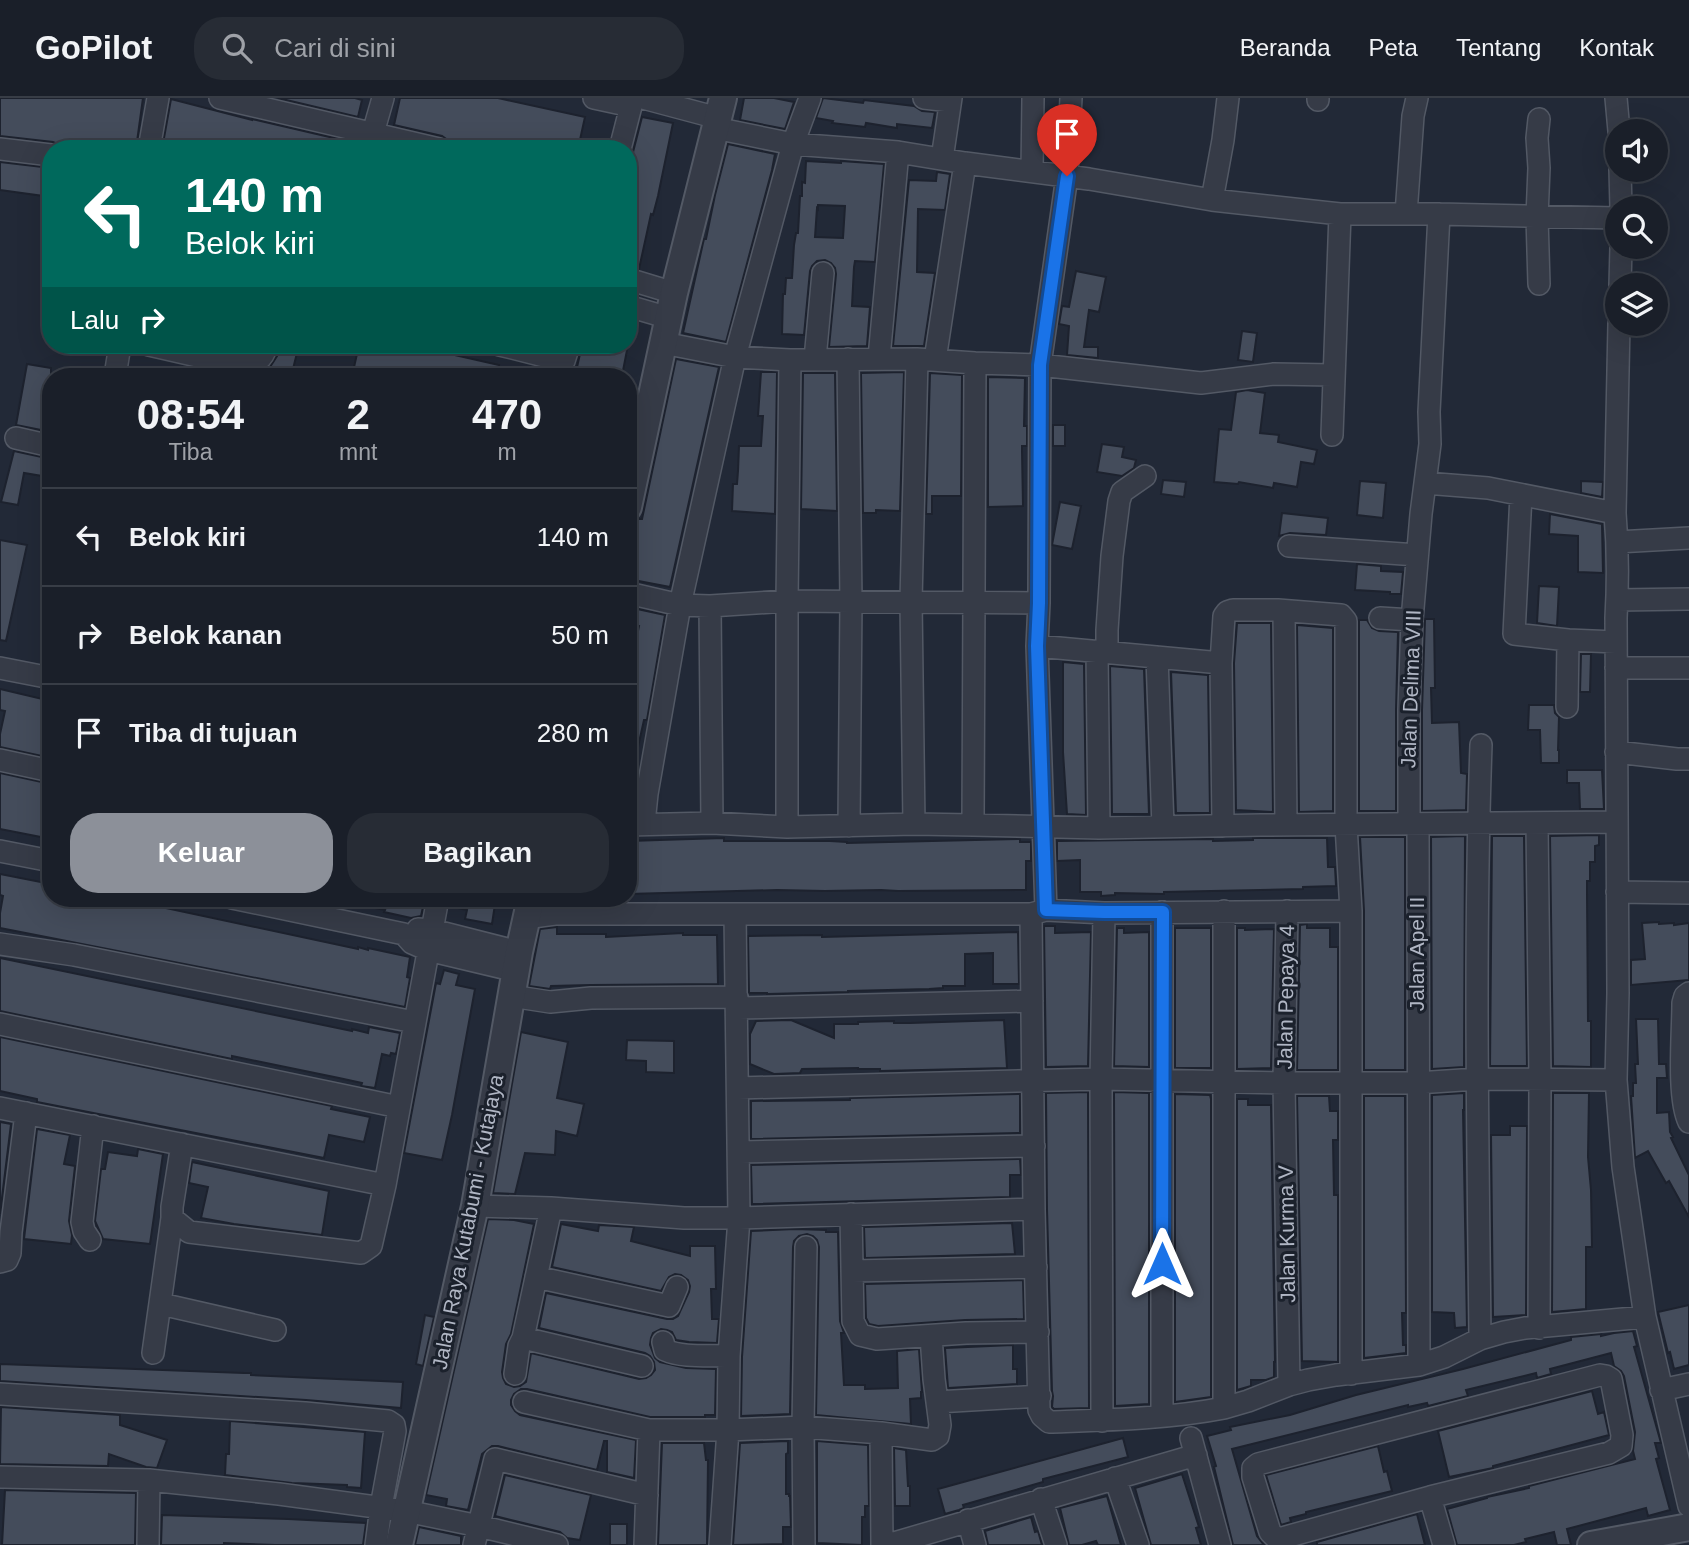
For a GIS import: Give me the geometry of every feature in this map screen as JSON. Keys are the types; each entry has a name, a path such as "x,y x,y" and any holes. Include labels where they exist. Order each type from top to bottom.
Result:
{"street":[{"path":"151,140 158,98"},
{"path":"220,98 367,140"},
{"path":"371,140 383,98"},
{"path":"594,98 720,108 793,144 898,152 1212,200 1340,214 1605,218"},
{"path":"637,822 648,794 680,605 735,357 793,144 810,98"},
{"path":"923,98 950,99 942,159"},
{"path":"1032,171 1033,98"},
{"path":"1071,98 1067,176 1040,365 1037,646 1044,826 1032,1001 1039,1410 1049,1422 1178,1415 1224,1408 1308,1380 1419,1365 1444,1357 1480,1339 1524,1328 1645,1317"},
{"path":"1212,200 1228,98"},
{"path":"1406,214 1413,116 1417,98"},
{"path":"1616,98 1618,119"},
{"path":"623,140 635,101"},
{"path":"637,449 720,108"},
{"path":"1539,119 1539,284"},
{"path":"0,149 42,154"},
{"path":"879,358 898,152"},
{"path":"914,824 911,601 926,359 965,163"},
{"path":"1332,435 1340,214"},
{"name":"Jalan Delima VIII","path":"1413,824 1409,710 1412,620 1430,444 1429,412 1439,214"},
{"path":"815,359 823,273"},
{"path":"637,288 669,318 735,357 790,360 926,359 1040,365 1201,383 1274,374 1333,375"},
{"path":"637,309 669,318"},
{"path":"1619,336 1615,513 1616,1080 1623,1167 1645,1317 1689,1506"},
{"path":"188,354 241,366 251,364 265,354"},
{"path":"537,354 565,361 567,354"},
{"path":"848,359 851,601 849,826"},
{"path":"787,827 790,360"},
{"path":"973,825 975,363"},
{"path":"16,438 42,444"},
{"path":"1099,828 1102,651 1107,630 1119,501 1122,492 1145,476"},
{"path":"1425,483 1488,488 1615,513"},
{"path":"1521,495 1514,635 1616,642"},
{"path":"1617,542 1689,538"},
{"path":"1289,546 1417,555"},
{"path":"637,595 680,605 710,606 787,601 1039,603"},
{"path":"1617,600 1689,598"},
{"path":"710,606 712,823"},
{"path":"1223,826 1221,663 1224,616 1233,610 1341,615 1346,621 1346,825 1351,911 1351,1374"},
{"path":"1284,611 1286,825"},
{"path":"1380,618 1412,620"},
{"path":"1567,707 1568,640"},
{"path":"1037,646 1221,663"},
{"path":"1157,657 1163,827"},
{"path":"0,668 42,674"},
{"path":"1616,668 1689,668"},
{"path":"1480,1339 1478,824 1481,745"},
{"path":"1616,752 1689,759"},
{"path":"0,760 42,769"},
{"path":"637,824 712,823 787,827 914,824 1099,828 1616,822"},
{"path":"1538,823 1539,1328"},
{"name":"Jalan Apel II","path":"1413,824 1419,1365"},
{"path":"0,851 42,859"},
{"path":"1617,892 1689,893"},
{"path":"275,907 404,934 413,928 430,940 515,973 550,1002 590,998 737,1002 1032,1001"},
{"path":"172,1218 189,1232 361,1253 371,1246 385,1185 436,907"},
{"path":"528,908 555,914 1351,911"},
{"name":"Jalan Raya Kutabumi - Kutajaya","path":"399,1545 394,1509 475,1206 528,908"},
{"path":"1224,911 1224,1408"},
{"name":"Jalan Pepaya 4","path":"1284,1083 1287,911"},
{"path":"1102,1420 1101,1079 1104,912"},
{"path":"1161,1416 1163,912"},
{"path":"720,1545 739,1218 736,914"},
{"path":"0,944 75,955 414,1022"},
{"path":"1689,993 1683,1003 1684,1113 1689,1122"},
{"path":"0,1024 399,1107"},
{"path":"738,1088 1101,1079 1284,1083 1417,1083 1478,1079 1616,1080"},
{"name":"Jalan Kurma V","path":"1284,1083 1289,1385"},
{"path":"0,1108 385,1185"},
{"path":"0,1262 7,1260 10,1253 10,1232 26,1114"},
{"path":"90,1240 82,1222 93,1126"},
{"path":"153,1353 182,1144"},
{"path":"740,1152 1034,1146"},
{"path":"475,1206 551,1208 684,1218 1034,1209"},
{"path":"514,1374 551,1208"},
{"path":"851,1214 853,1321 860,1335 877,1339 966,1333 1038,1332"},
{"path":"804,1545 806,1247"},
{"path":"852,1271 1036,1267"},
{"path":"536,1277 669,1306 677,1287"},
{"path":"160,1304 275,1331"},
{"path":"524,1402 649,1430 803,1427 932,1440 938,1436 940,1430 931,1336"},
{"path":"523,1338 642,1366"},
{"path":"663,1342 665,1350 670,1353 729,1356"},
{"path":"1593,1376 1606,1376 1611,1379 1622,1435 1618,1449 1609,1454 1430,1497 1277,1539 1270,1532 1253,1477 1253,1468 1258,1464 1593,1376"},
{"path":"1661,1390 1689,1384"},
{"path":"0,1394 305,1413 388,1421 394,1424 396,1431 394,1509 376,1545"},
{"path":"937,1402 1040,1396"},
{"path":"645,1545 649,1430"},
{"path":"881,1433 891,1544 1115,1478 1194,1447 1220,1545"},
{"path":"477,1536 495,1459 647,1495"},
{"path":"0,1477 149,1480 394,1509 477,1536 557,1545"},
{"path":"1115,1478 1138,1545"},
{"path":"148,1545 149,1480"},
{"path":"1430,1497 1444,1545"},
{"path":"1041,1499 1056,1545"},
{"path":"968,1521 975,1545"},
{"path":"1591,1545 1689,1527"}],"building":[{"path":"0,98 143,98 137,140 42,141 0,136"},
{"path":"278,98 355,98 362,100 358,117"},
{"path":"400,98 498,98 585,117 580,140 448,140 442,136 394,125"},
{"path":"744,98 774,98 794,102 785,129 740,120"},
{"path":"823,98 914,106 922,111 935,112 932,128 897,124 897,128 866,123 865,127 832,123 833,121 816,118"},
{"path":"171,99 342,140 164,140"},
{"path":"642,117 673,123 639,269 637,268 636,140"},
{"path":"728,144 775,154 726,342 683,333"},
{"path":"806,161 884,164 875,262 855,261 854,267 852,306 870,307 867,346 829,347 836,274 835,268 825,260 817,261 810,271 804,335 782,334 783,294 786,278 792,278 800,196 802,182 805,183","holes":["818,205 845,206 843,238 815,237"]},
{"path":"0,162 42,167 42,196 0,190"},
{"path":"937,172 950,174 945,210 918,209 917,272 935,273 924,346 893,346 909,180 936,181"},
{"path":"1076,271 1106,277 1099,312 1089,310 1084,347 1098,347 1098,358 1067,355 1069,326 1059,324 1062,306 1069,307"},
{"path":"1242,331 1257,333 1253,362 1238,360"},
{"path":"297,354 293,368 270,367 277,356"},
{"path":"357,354 450,354 499,365 498,368 354,368"},
{"path":"580,354 626,354 624,368 577,368"},
{"path":"676,359 719,367 670,587 637,581 637,520 642,519"},
{"path":"27,364 51,368 42,368 42,430 16,425"},
{"path":"761,372 777,372 775,514 732,511 739,446 761,446 763,416 758,416"},
{"path":"904,372 900,511 876,510 876,513 863,513 861,373"},
{"path":"803,373 835,373 837,511 801,509"},
{"path":"930,373 962,375 961,496 932,496 932,514 926,514"},
{"path":"988,377 1025,378 1024,426 1027,426 1027,446 1022,446 1023,506 988,507"},
{"path":"1247,390 1265,393 1260,433 1279,435 1278,442 1317,450 1314,464 1301,462 1297,487 1274,483 1273,488 1239,482 1214,482 1219,429 1231,430 1236,392"},
{"path":"1053,425 1065,425 1065,446 1053,446"},
{"path":"1102,444 1124,447 1122,457 1136,460 1134,468 1122,476 1097,472"},
{"path":"14,451 42,457 42,476 24,473 18,505 1,502"},
{"path":"1163,480 1186,482 1184,497 1161,494"},
{"path":"1360,481 1386,483 1383,518 1357,515"},
{"path":"1581,481 1603,482 1602,497 1581,493"},
{"path":"1060,502 1081,506 1072,549 1052,545"},
{"path":"1282,513 1328,518 1326,535 1290,533 1279,536"},
{"path":"1550,514 1602,524 1603,573 1578,572 1578,536 1549,534"},
{"path":"0,540 27,545 6,641 0,640"},
{"path":"1357,564 1381,566 1381,571 1403,572 1401,594 1355,590"},
{"path":"1539,586 1559,587 1557,626 1537,623"},
{"path":"637,609 665,615 647,720 644,720 637,752 637,636"},
{"path":"1425,619 1434,619 1435,688 1431,688 1432,723 1459,722 1461,773 1467,774 1466,810 1422,811"},
{"path":"1359,620 1367,620 1372,628 1379,631 1398,632 1396,811 1359,811"},
{"path":"1237,623 1271,623 1273,812 1236,810 1234,663"},
{"path":"1297,625 1333,628 1333,811 1299,812"},
{"path":"1581,654 1591,654 1590,692 1580,692"},
{"path":"1063,662 1084,664 1086,815 1067,814 1063,752"},
{"path":"1110,666 1144,669 1149,814 1112,814"},
{"path":"1171,672 1208,675 1210,813 1176,813"},
{"path":"0,689 42,699 42,756 0,747 5,711 0,710"},
{"path":"1529,705 1554,705 1555,713 1559,717 1559,763 1541,763 1540,730 1528,730"},
{"path":"1567,770 1602,770 1604,809 1580,809 1579,783 1567,783"},
{"path":"0,773 42,782 42,837 0,829"},
{"path":"1599,835 1599,845 1595,846 1595,862 1590,862 1590,881 1587,881 1591,1067 1553,1066 1550,836"},
{"path":"1465,836 1464,1067 1432,1069 1431,837"},
{"path":"1492,836 1524,836 1527,1066 1490,1066"},
{"path":"1360,837 1405,837 1405,1070 1364,1070 1364,911"},
{"path":"724,838 724,841 847,843 1020,839 1020,842 1031,842 1031,861 1026,861 1026,890 777,890 637,894 637,841"},
{"path":"1327,838 1328,867 1335,867 1336,886 1164,894 1115,893 1101,896 1101,892 1080,892 1080,860 1057,861 1057,841 1213,841"},
{"path":"0,874 42,882 42,907 161,907 358,949 368,948 410,957 405,1007 0,928 3,896 0,895"},
{"path":"370,907 423,907 421,916 411,918 384,912 385,910"},
{"path":"454,907 495,907 492,924 465,919 467,910"},
{"path":"1642,923 1674,925 1689,923 1689,980 1631,985 1631,960 1645,959"},
{"path":"1307,924 1307,928 1330,928 1330,947 1338,947 1338,1070 1297,1070 1300,925"},
{"path":"1044,926 1055,926 1055,933 1091,932 1088,1066 1046,1067"},
{"path":"557,927 557,934 606,934 606,937 683,933 717,935 718,984 551,986 550,989 529,986 540,929"},
{"path":"1117,928 1124,928 1124,933 1149,932 1149,1067 1114,1066"},
{"path":"1175,928 1211,928 1211,1068 1175,1068"},
{"path":"1237,928 1274,929 1271,1068 1237,1069"},
{"path":"1018,932 1019,984 993,984 993,953 965,954 965,986 848,992 749,993 748,936"},
{"path":"0,958 352,1031 368,1033 369,1027 400,1033 396,1054 382,1054 375,1088 232,1056 232,1059 0,1011"},
{"path":"444,970 459,974 456,985 475,989 442,1160 404,1153 436,983 440,984"},
{"path":"1636,1019 1658,1019 1659,1064 1666,1064 1667,1078 1657,1078 1657,1113 1669,1112 1671,1138 1689,1175 1689,1217 1648,1151 1635,1158 1631,1096 1633,1083 1636,1083 1635,1064 1638,1064"},
{"path":"791,1020 834,1038 834,1024 1004,1020 1007,1068 880,1071 858,1068 802,1069 800,1073 774,1074 750,1064 750,1034 756,1021"},
{"path":"521,1032 568,1042 557,1098 584,1104 577,1136 556,1131 555,1155 525,1153 515,1194 493,1193"},
{"path":"0,1037 332,1106 331,1109 370,1117 364,1142 329,1135 324,1158 37,1102 37,1099 0,1091"},
{"path":"627,1040 674,1041 674,1073 646,1072 646,1061 626,1060"},
{"path":"1088,1092 1089,1408 1054,1409 1046,1093"},
{"path":"1114,1092 1149,1093 1149,1404 1115,1406"},
{"path":"1464,1093 1467,1327 1455,1328 1454,1313 1432,1312 1432,1095"},
{"path":"1553,1093 1589,1093 1588,1157 1592,1247 1586,1247 1586,1309 1552,1312"},
{"path":"1020,1094 1020,1133 751,1139 751,1101"},
{"path":"1175,1094 1210,1095 1211,1099 1211,1397 1175,1402"},
{"path":"1297,1096 1329,1096 1330,1111 1338,1111 1338,1140 1333,1140 1334,1195 1338,1195 1338,1362 1302,1361"},
{"path":"1364,1096 1405,1096 1406,1313 1402,1313 1403,1345 1406,1345 1406,1353 1364,1358"},
{"path":"1237,1099 1248,1099 1248,1105 1271,1105 1275,1362 1274,1377 1251,1380 1251,1386 1237,1390"},
{"path":"0,1122 11,1124 0,1214"},
{"path":"1510,1126 1527,1126 1526,1315 1493,1317 1491,1135 1510,1135"},
{"path":"37,1129 70,1135 64,1164 75,1166 69,1221 71,1244 24,1239"},
{"path":"138,1149 163,1154 150,1244 103,1239 95,1221 101,1169 105,1169 108,1152 137,1156"},
{"path":"1020,1159 1021,1175 1010,1175 1010,1197 752,1204 751,1165"},
{"path":"192,1162 329,1191 322,1235 201,1218 208,1187 189,1183"},
{"path":"488,1219 534,1224 502,1372 506,1384 514,1387 526,1382 531,1353 639,1379 646,1378 655,1370 654,1362 645,1353 539,1328 546,1293 673,1319 678,1316 689,1292 688,1280 681,1275 669,1277 661,1291 552,1267 561,1224 598,1231 599,1225 634,1227 631,1241 690,1256 690,1246 715,1246 716,1289 711,1289 712,1319 719,1319 717,1343 676,1340 672,1332 661,1329 653,1333 650,1345 655,1358 660,1362 686,1368 716,1369 715,1415 650,1417 521,1389 511,1400 511,1405 520,1415 636,1440 634,1478 607,1472 607,1441 604,1441 597,1470 492,1446 482,1454 468,1510 446,1506 447,1499 426,1495"},
{"path":"1012,1223 1015,1254 865,1258 864,1227"},
{"path":"795,1229 838,1232 844,1385 865,1385 865,1389 898,1388 897,1351 919,1349 922,1392 921,1398 910,1399 911,1424 816,1415 819,1247 817,1240 807,1234 799,1236 793,1247 790,1414 741,1416 742,1357 751,1231"},
{"path":"1023,1280 1024,1319 878,1326 869,1324 866,1318 865,1284"},
{"path":"1689,1305 1689,1365 1674,1369 1658,1312"},
{"path":"425,1315 434,1317 423,1366 416,1364"},
{"path":"1633,1331 1637,1346 1634,1347 1661,1443 1655,1443 1659,1458 1656,1459 1670,1510 1648,1516 1646,1508 1567,1529 1571,1545 1557,1545 1554,1532 1525,1539 1526,1542 1514,1545 1457,1545 1447,1509 1635,1459 1635,1432 1624,1376 1614,1366 1611,1353 1550,1369 1551,1374 1537,1378 1536,1373 1466,1390 1468,1396 1428,1406 1427,1403 1408,1405 1232,1449 1257,1536 1264,1545 1233,1545 1207,1436 1231,1430 1230,1427 1290,1415 1356,1395 1571,1340 1571,1337"},
{"path":"1013,1345 1013,1369 1017,1369 1017,1384 948,1388 945,1348"},
{"path":"0,1364 251,1373 403,1382 401,1408 0,1381"},
{"path":"1592,1391 1598,1414 1604,1412 1609,1435 1493,1468 1449,1477 1438,1431"},
{"path":"1,1407 120,1415 120,1425 167,1440 157,1468 146,1467 109,1454 108,1466 0,1464"},
{"path":"230,1421 365,1432 361,1488 225,1475"},
{"path":"1123,1438 1128,1457 1043,1479 1043,1482 963,1505 964,1508 945,1514 938,1489"},
{"path":"788,1441 786,1494 790,1496 791,1527 783,1527 783,1544 733,1545 740,1443"},
{"path":"817,1441 868,1445 869,1506 865,1506 865,1517 862,1517 862,1545 817,1543"},
{"path":"662,1443 704,1443 708,1460 707,1545 658,1545"},
{"path":"1378,1446 1392,1491 1306,1512 1281,1525 1266,1475"},
{"path":"894,1448 906,1450 910,1506 895,1506"},
{"path":"1182,1474 1199,1527 1196,1528 1201,1545 1151,1545 1135,1488"},
{"path":"505,1475 591,1495 580,1540 567,1538 560,1532 495,1516"},
{"path":"5,1490 136,1493 135,1545 2,1545"},
{"path":"1107,1496 1121,1545 1098,1545 1096,1541 1069,1545 1060,1508"},
{"path":"1417,1514 1425,1545 1317,1545 1317,1542"},
{"path":"162,1515 366,1523 363,1545 161,1545"},
{"path":"1031,1517 1042,1545 988,1545 985,1531"},
{"path":"610,1524 627,1524 627,1545 610,1545"},
{"path":"419,1527 461,1536 461,1545 415,1545"}],"route":[{"path":"1067,176 1040,365 1037,646 1046,910 1163,912 1162,1264"}]}
